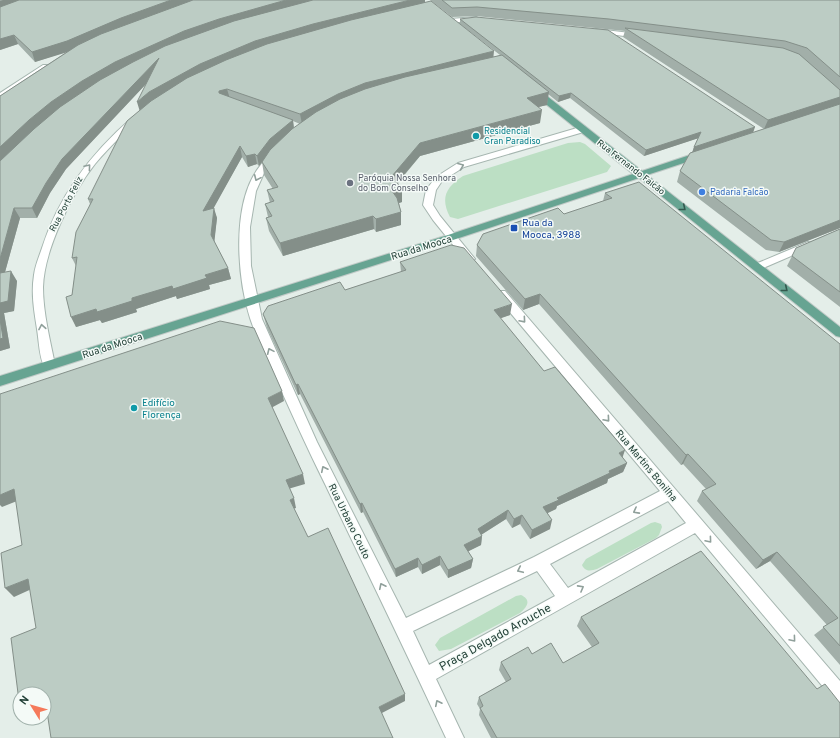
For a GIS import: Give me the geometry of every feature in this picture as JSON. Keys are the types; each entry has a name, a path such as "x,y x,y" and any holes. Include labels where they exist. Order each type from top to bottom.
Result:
{"main road":[{"path":"448,19 461,30"},
{"name":"Rua Fernando Falcão","path":"528,85 840,333"},
{"name":"Rua da Mooca","path":"0,381 452,237 713,151"}],"street":[{"path":"448,19 484,20"},
{"path":"592,30 647,36"},
{"path":"607,32 626,45"},
{"path":"0,96 28,77 53,64"},
{"name":"Rua Porto Feliz","path":"49,365 39,300 39,274 50,234 74,186 85,169 118,133 143,113"},
{"path":"477,267 436,218 428,205 431,190 439,179 461,165 584,129"},
{"name":"Rua Urbano Couto","path":"281,149 258,175 247,211 244,232 251,301 256,319 311,442 403,628 455,738"},
{"path":"757,267 819,240"},
{"name":"Rua Martins Bonilha","path":"492,285 840,694"},
{"path":"403,628 539,562 670,493"},
{"name":"Praça Delgado Arouche","path":"425,676 696,524"},
{"path":"539,562 565,597"}],"green space":[{"path":"580,142 585,144 611,166 607,172 458,219 450,217 445,204 446,194 452,184 463,176 568,143"},
{"path":"655,522 661,524 662,527 656,538 597,569 588,570 583,567 582,565 586,559"},
{"path":"521,595 526,599 527,604 520,613 451,649 439,651 435,645 440,638 516,596"}],"building":[{"path":"19,0 171,0 121,18 67,41 32,52 14,35 0,39 0,7"},
{"path":"193,0 286,0 219,19 184,31 115,62 82,81 51,102 0,147 0,96 78,45 101,34"},
{"path":"313,0 410,0 313,24 255,41 200,64 149,92 137,102 159,58 62,159 32,208 14,208 0,259 0,161 60,107 100,80 165,46 234,21"},
{"path":"442,0 840,0 840,77 807,48 785,41 609,19 477,7 452,8"},
{"path":"431,1 494,51 365,83 338,94 300,114 227,89 219,91 219,93 293,120 270,139 257,156 255,154 246,156 240,146 203,211 214,208 211,235 228,268 205,275 207,278 173,289 172,286 132,298 132,301 97,312 96,309 71,317 66,297 72,295 77,257 72,258 76,232 93,199 88,199 127,121 151,101 187,78 226,60 267,44 351,20"},
{"path":"476,17 608,30 755,127 694,147 701,132 646,150 571,93 559,96 460,19"},
{"path":"625,28 783,48 799,54 840,90 840,97 768,120"},
{"path":"502,55 549,92 527,98 542,110 420,143 392,176 402,189 392,191 397,198 401,212 376,219 373,216 280,243 266,218 272,216 265,204 274,201 267,190 278,187 262,162 270,150 292,129 316,112 340,99 365,89 405,77"},
{"path":"840,104 840,220 784,242 771,240 680,171 690,153"},
{"path":"639,182 840,344 840,646 823,627 838,618 777,552 763,560 702,491 716,484 688,454 686,455 540,294 525,299 477,245 483,234 558,208 564,214 612,198 605,193"},
{"path":"840,229 840,292 792,256 796,248"},
{"path":"451,245 464,248 512,304 494,310 544,371 555,367 625,450 619,453 627,463 609,471 610,473 557,498 559,500 543,507 552,520 532,530 522,515 514,519 508,510 478,529 482,536 464,545 473,559 448,570 440,556 422,565 418,558 395,569 362,503 360,504 298,384 296,385 263,314 268,306 340,282 345,290 406,270 400,262"},
{"path":"11,271 8,301 0,303 0,273"},
{"path":"0,319 3,338 0,339"},
{"path":"220,321 254,328 282,391 268,398 303,474 286,480 294,498 290,500 308,537 328,528 405,694 379,707 393,738 51,738 49,726 52,726 52,686 17,686 11,638 36,628 28,579 5,588 1,553 22,545 14,489 0,495 0,394"},
{"path":"701,551 817,689 825,684 840,703 840,738 497,738 480,708 483,706 479,697 511,679 501,662 528,647 532,654 551,643 563,663 599,643 581,617"}],"place":[{"name":"Residencial Gran Paradiso","path":"476,136"},
{"name":"Paróquia Nossa Senhora do Bom Conselho","path":"350,183"},
{"name":"Padaria Falcão","path":"702,192"},
{"name":"Rua da Mooca, 3988","path":"514,228"},
{"name":"Edifício Florença","path":"134,408"}]}
